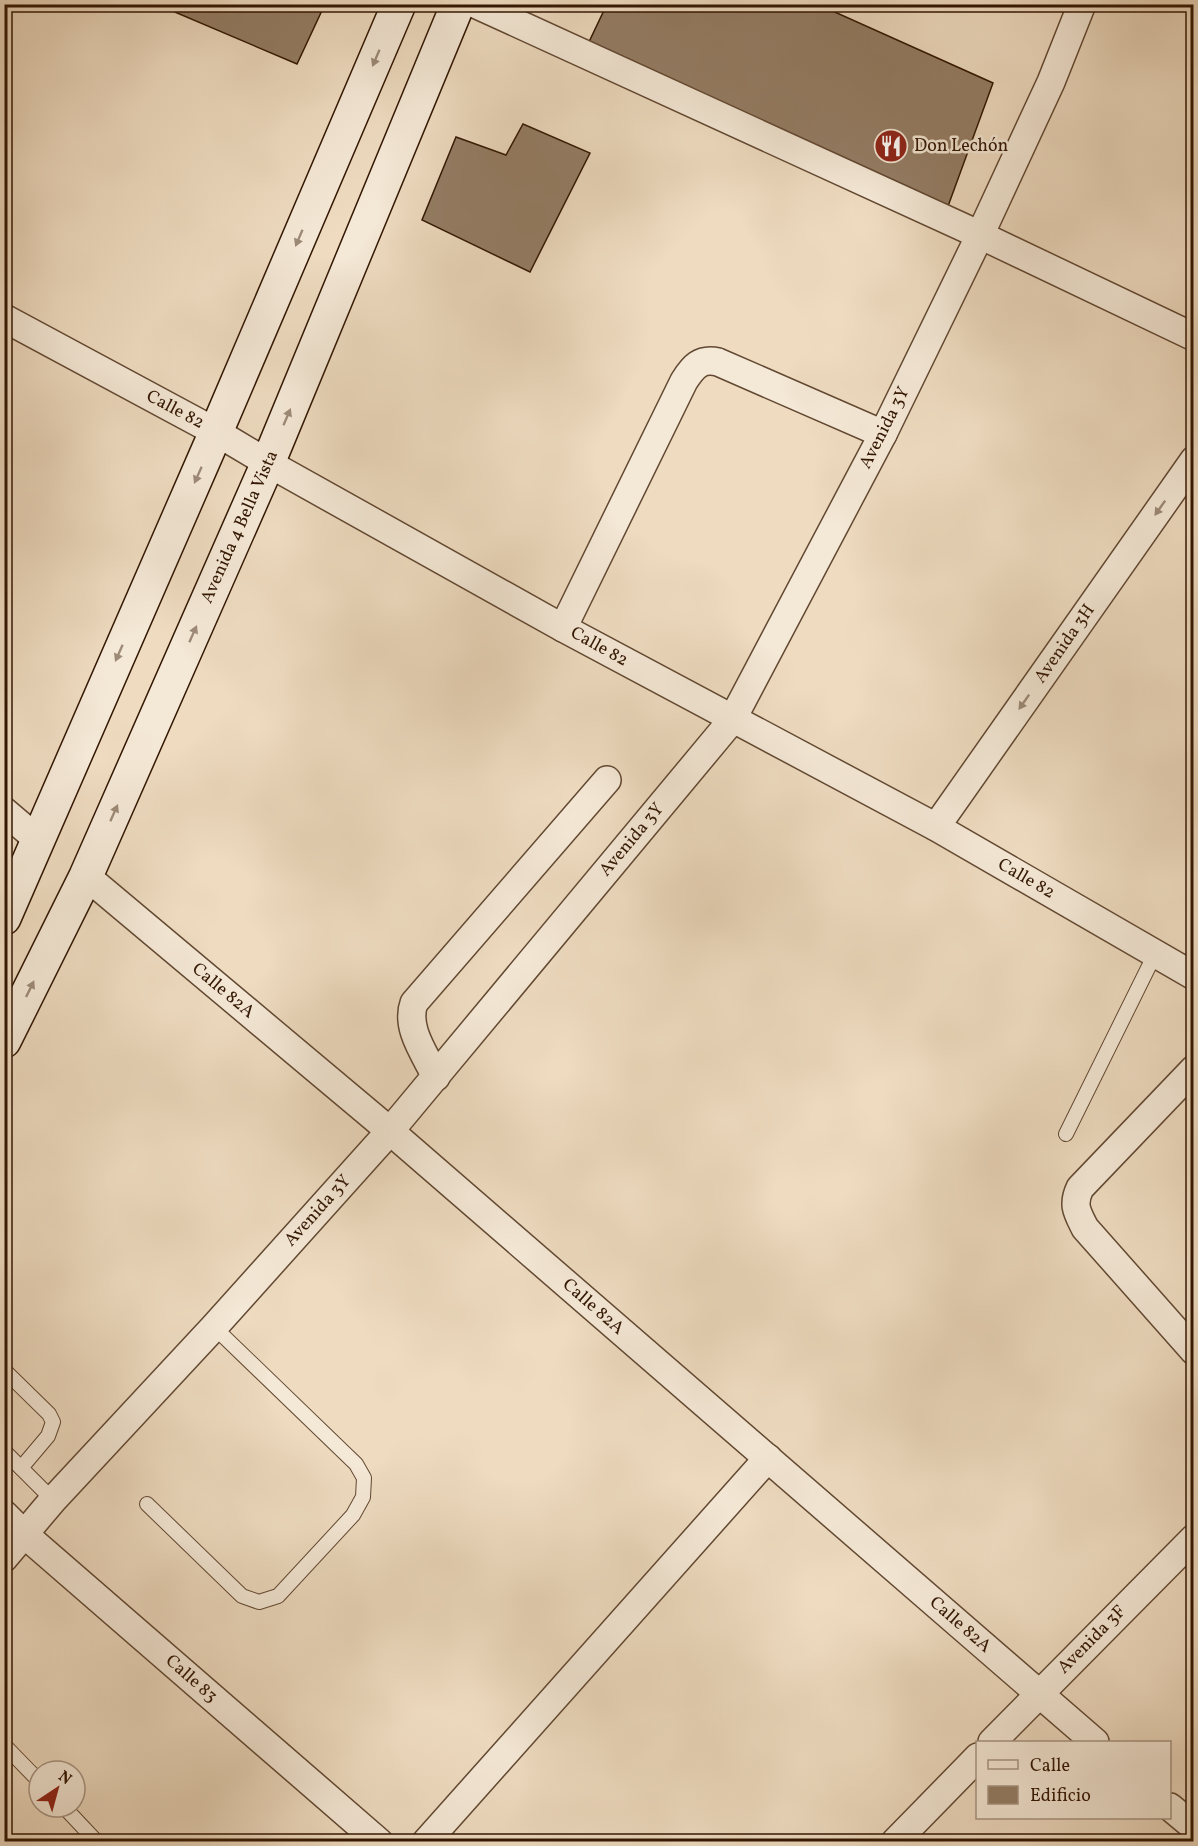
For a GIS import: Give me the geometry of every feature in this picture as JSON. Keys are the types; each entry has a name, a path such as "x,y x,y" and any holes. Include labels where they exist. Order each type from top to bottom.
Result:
{"street":[{"path":"4,918 216,432 399,4"},
{"name":"Avenida 4 Bella Vista","path":"4,1041 86,876 268,463 458,4"},
{"path":"475,4 980,235 1194,337"},
{"name":"Avenida 3Y","path":"4,1558 53,1500 214,1327 390,1131 732,720 883,434 980,235 1051,82 1082,4"},
{"name":"Calle 82","path":"4,318 216,432 563,628 936,827 1194,976"},
{"path":"563,628 684,381 694,366 711,360 718,362 883,434"},
{"name":"Avenida 3H","path":"936,827 1194,460"},
{"path":"436,1077 411,1026 414,1003 607,780"},
{"path":"4,811 37,839"},
{"name":"Calle 82A","path":"86,876 390,1131 1093,1741"},
{"path":"1194,1069 1080,1188 1075,1199 1077,1213 1085,1228 1194,1351"},
{"path":"426,1842 768,1458"},
{"name":"Calle 83","path":"4,1514 24,1534 379,1842"},
{"name":"Avenida 3F","path":"994,1741 1194,1538"},
{"path":"895,1842 976,1759"},
{"path":"1171,1808 1194,1827"}],"lane":[{"path":"1066,1134 1155,954"},
{"path":"147,1504 242,1596 259,1602 278,1596 353,1515 363,1497 364,1478 356,1464 214,1327"},
{"path":"4,1370 49,1414 53,1422 48,1436 21,1468"},
{"path":"4,1451 53,1500"},
{"path":"4,1745 27,1769"},
{"path":"75,1819 97,1842"}],"building":[{"path":"156,4 325,4 297,64"},
{"name":"Don Lechón","path":"607,4 817,4 993,83 947,209 589,42"},
{"path":"523,124 590,153 530,272 422,220 456,137 506,155"}],"place":[{"name":"Don Lechón","path":"891,146"}]}
